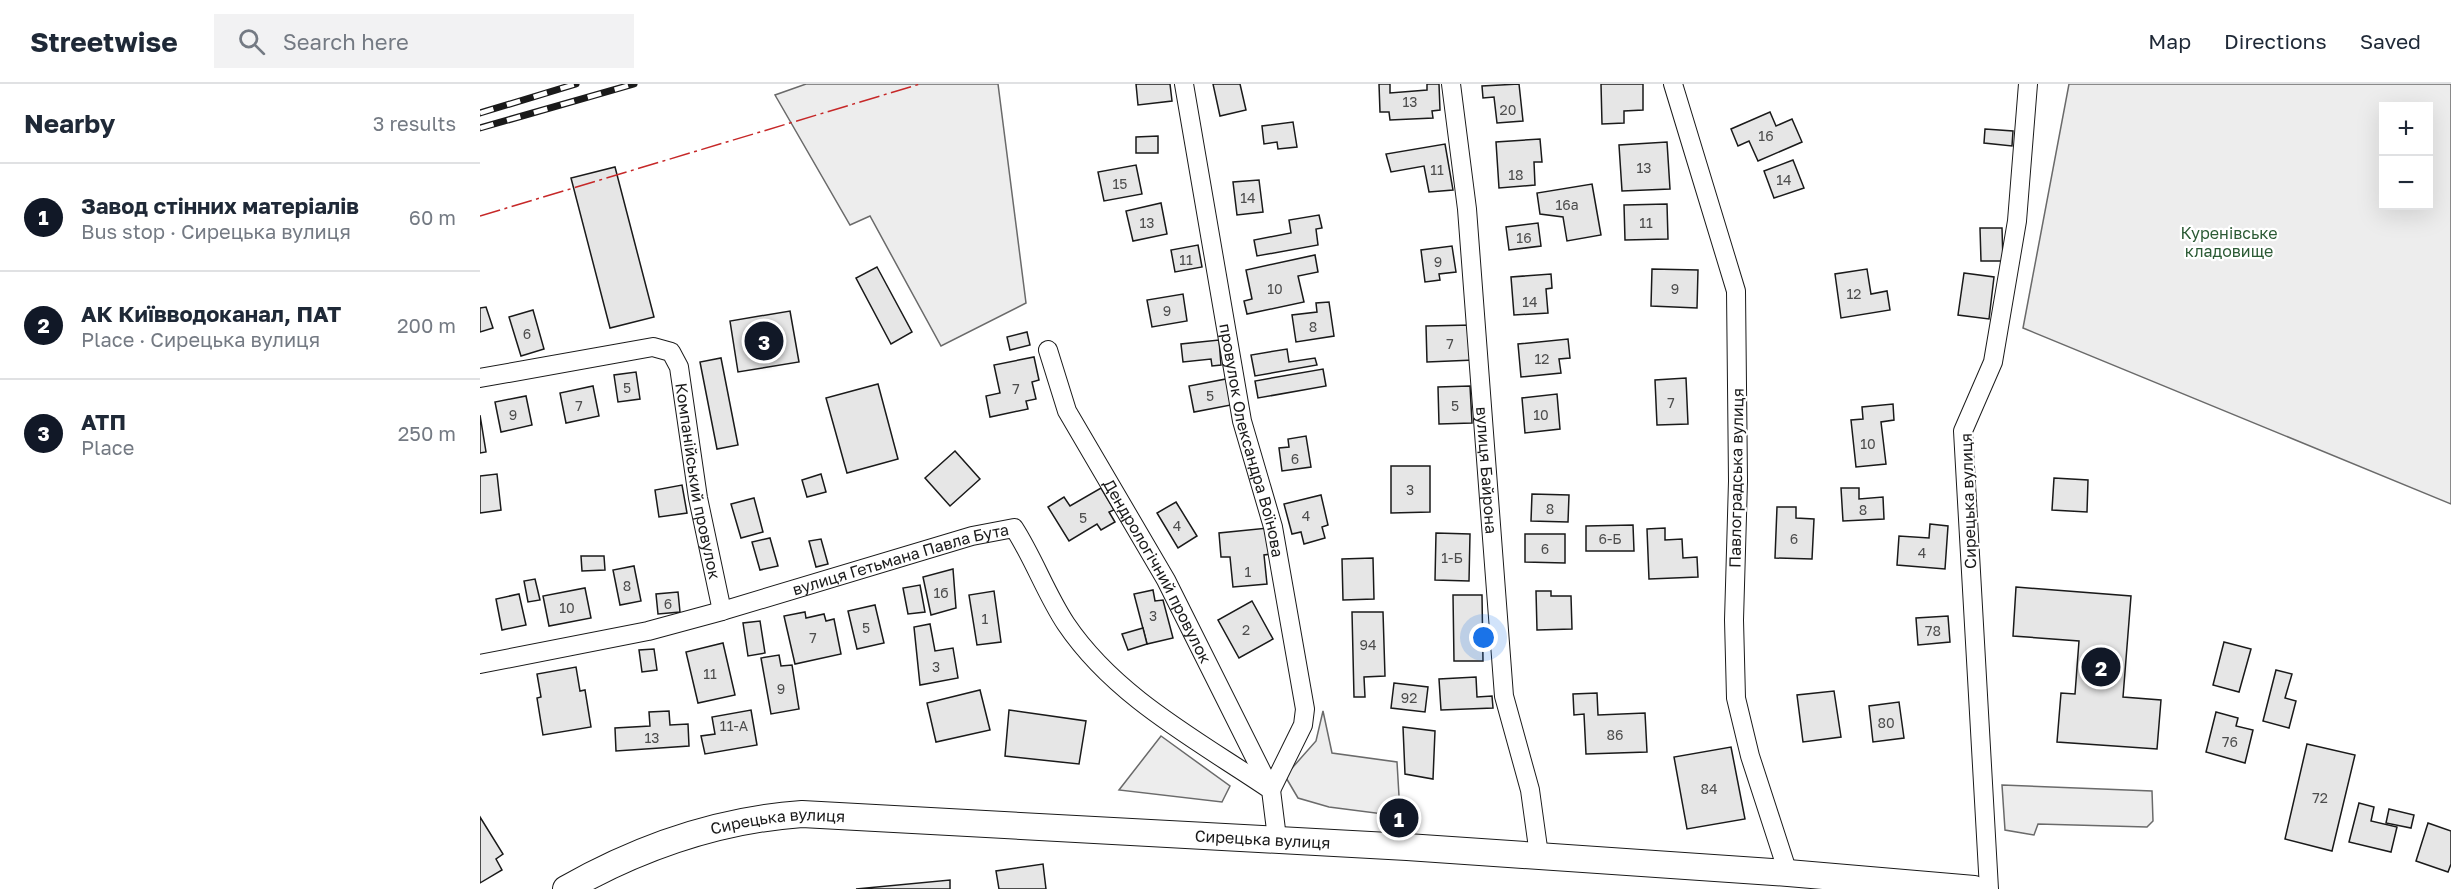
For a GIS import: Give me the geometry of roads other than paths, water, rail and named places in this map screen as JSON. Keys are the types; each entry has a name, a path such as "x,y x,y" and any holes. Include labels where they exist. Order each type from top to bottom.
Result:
{"main road":[{"name":"Сирецька вулиця","path":"566,889 602,869 672,839 735,822 791,815 851,815 1539,855 1974,889"}],"street":[{"name":"провулок Олександра Воїнова","path":"1184,84 1242,421 1273,527 1305,709 1303,726 1271,790"},
{"name":"вулиця Байрона","path":"1451,84 1467,209 1504,696 1530,790 1539,855"},
{"name":"Павлоградська вулиця","path":"1673,84 1736,291 1738,481 1734,620 1736,698 1750,756 1788,873"},
{"name":"Сирецька вулиця","path":"1989,889 1963,431 1993,362 2017,220 2028,84"},
{"name":"Компанійський провулок","path":"480,378 653,347 671,352 679,367 698,498 722,611"},
{"name":"Дендрологічний провулок","path":"1048,350 1067,411 1166,580 1271,790"},
{"name":"вулиця Гетьмана Павла Бута","path":"480,664 648,631 972,536 1014,528 1032,556 1065,623 1096,662 1132,696 1271,790"},
{"path":"1271,790 1276,838"}],"railway":[{"path":"480,113 576,84"},
{"path":"480,128 634,84"}],"place":[{"name":"АТП","path":"764,341"},
{"name":"АК Київводоканал, ПАТ","path":"2101,667"},
{"name":"Завод стінних матеріалів","path":"1399,818"}],"park label":[{"name":"Куренівське кладовище","path":"2229,242"}]}
